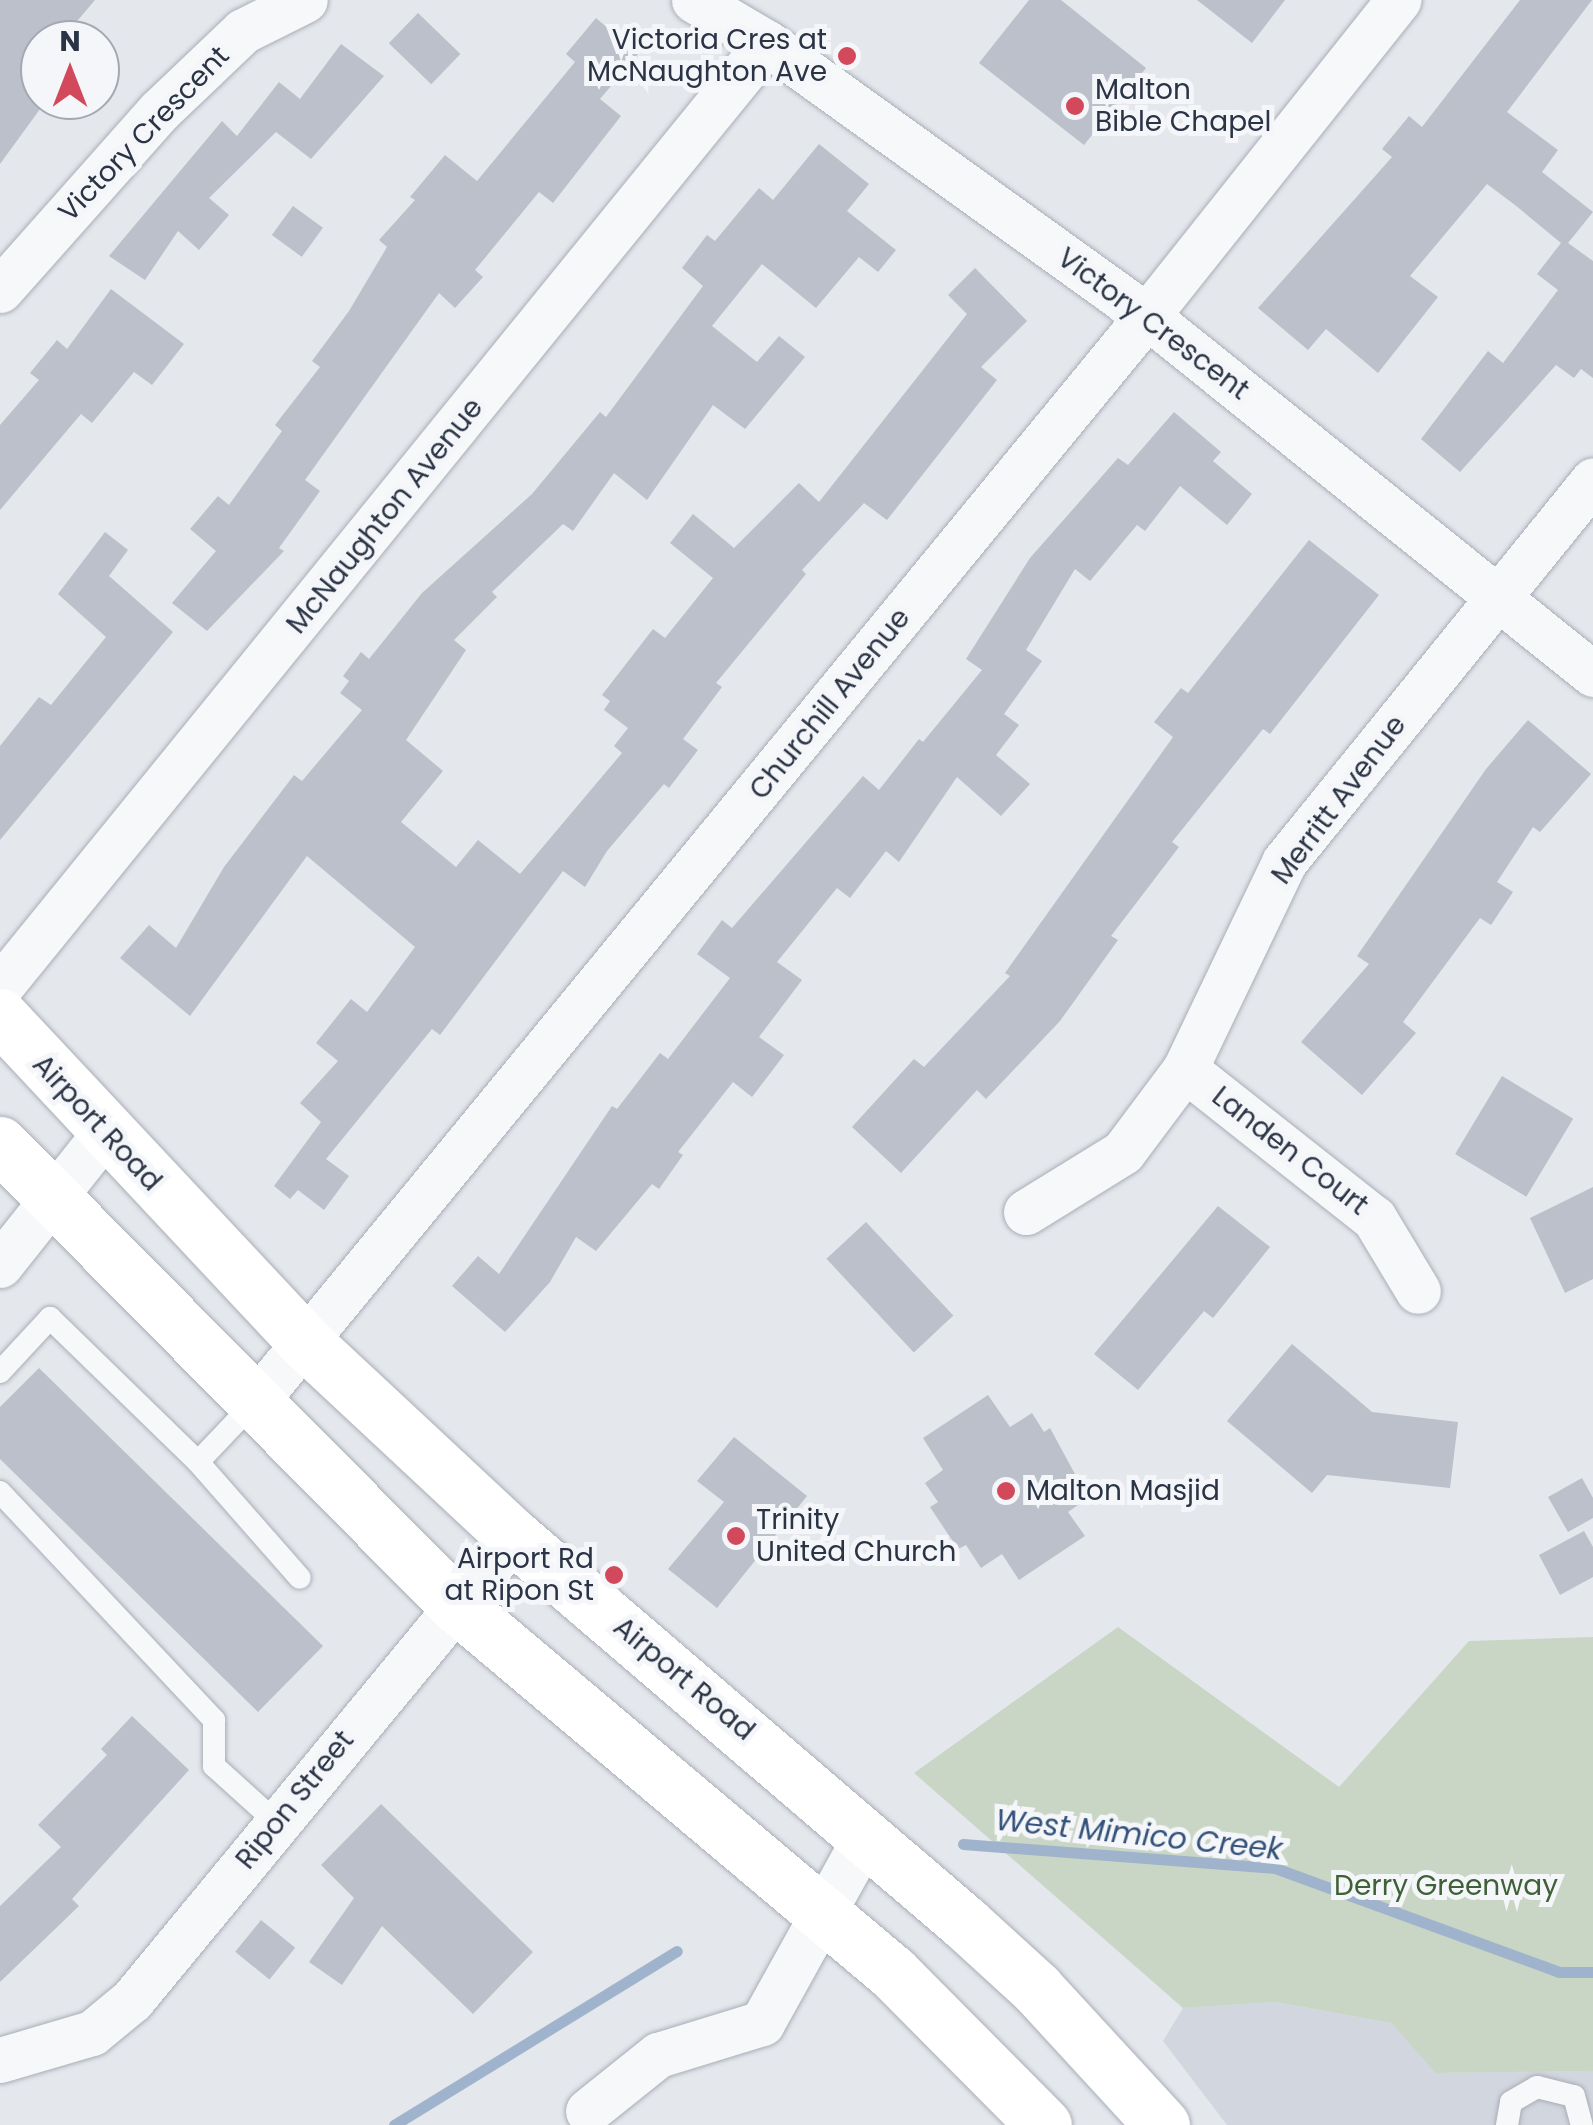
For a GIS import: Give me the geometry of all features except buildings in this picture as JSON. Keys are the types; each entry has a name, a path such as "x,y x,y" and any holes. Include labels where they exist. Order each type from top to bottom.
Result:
{"main road":[{"name":"Airport Road","path":"0,1016 104,1134 307,1344 514,1537 866,1835 1036,1988 1162,2125"},
{"path":"0,1144 456,1604 968,2042 1044,2125"}],"street":[{"name":"Victory Crescent","path":"0,290 159,110 243,31 305,0"},
{"name":"Victory Crescent","path":"694,0 768,42 1148,316 1593,674"},
{"name":"Churchill Avenue","path":"255,1402 307,1344 1148,316 1398,0"},
{"name":"McNaughton Avenue","path":"0,988 768,42"},
{"name":"Merritt Avenue","path":"1026,1212 1122,1152 1186,1069 1284,862 1593,480"},
{"name":"Landen Court","path":"1186,1069 1374,1218 1418,1291"},
{"path":"0,1265 104,1134"},
{"name":"Ripon Street","path":"0,2060 62,2045 92,2033 132,2000 514,1537"},
{"path":"588,2110 658,2055 762,2023 866,1835"}],"lane":[{"path":"0,1372 50,1318 198,1462 300,1578"},
{"path":"198,1462 255,1402"},
{"path":"0,1492 214,1720 214,1766 277,1822"},
{"path":"1507,2125 1510,2102 1537,2087 1574,2096 1582,2125"}],"shaded area":[{"path":"1276,2002 1391,2023 1437,2073 1593,2071 1593,2125 1227,2125 1163,2041 1183,2008"}],"green space":[{"name":"Derry Greenway","path":"1118,1627 1339,1787 1469,1641 1593,1637 1593,2071 1436,2073 1391,2023 1276,2002 1183,2008 914,1773"}],"waterway":[{"name":"West Mimico Creek","path":"963,1844 1275,1868 1559,1972 1593,1972"},
{"name":"West Mimico Creek","path":"394,2125 677,1951"}],"place":[{"name":"Victoria Cres at McNaughton Ave","path":"847,56"},
{"name":"Malton Bible Chapel","path":"1075,106"},
{"name":"Malton Masjid","path":"1006,1491"},
{"name":"Trinity United Church","path":"736,1536"},
{"name":"Airport Rd at Ripon St","path":"614,1575"}]}
